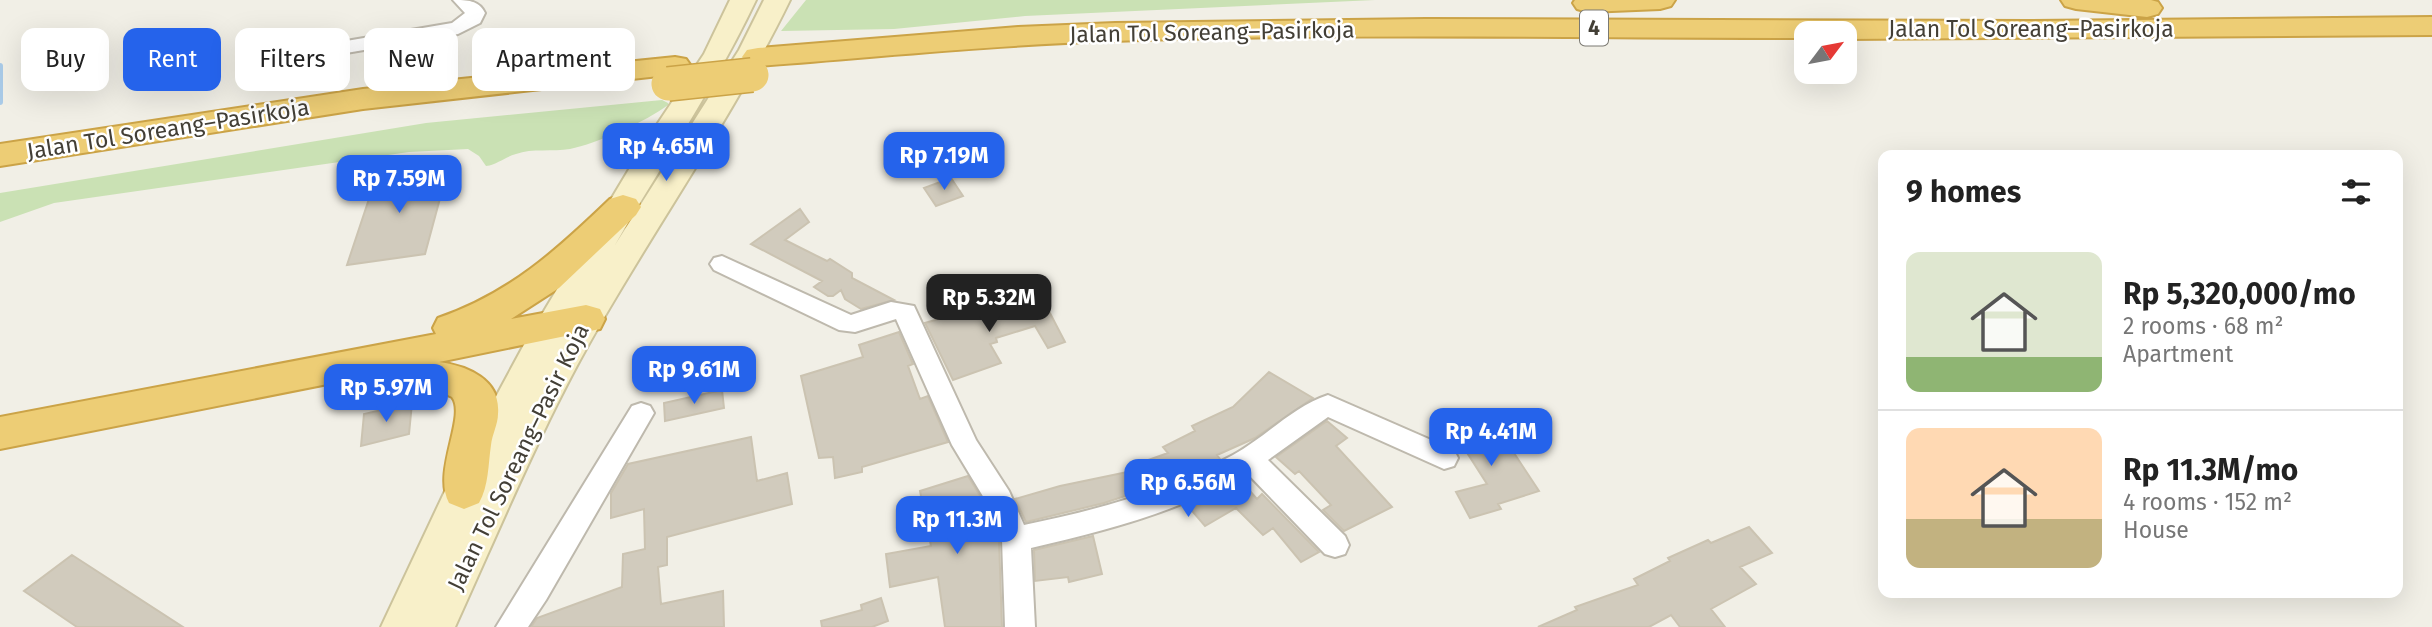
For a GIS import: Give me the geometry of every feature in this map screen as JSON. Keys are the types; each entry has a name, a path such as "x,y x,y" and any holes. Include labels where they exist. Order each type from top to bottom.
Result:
{"highway":[{"path":"1115,32 1189,18 1660,0"},
{"path":"2076,0 2136,8 2432,20"},
{"name":"Jalan Tol Soreang–Pasirkoja","path":"4,160 352,122 672,75 1018,36 1426,28 2029,30 2432,26"},
{"name":"Jalan Tol Soreang–Pasirkoja","path":"755,66 1130,52 1794,50"},
{"name":"Jalan Tol Soreang–Pasirkoja","path":"1857,50 2432,51"},
{"path":"203,394 467,324 512,304 561,268 623,207"},
{"path":"0,453 565,330"},
{"path":"0,433 565,330"},
{"path":"292,391 427,377 451,378 466,386 476,397 478,412 471,436 464,491"}],"street":[{"path":"350,46 458,28 473,19 475,13 473,7 462,0"},
{"name":"Jalan Tol Soreang–Pasir Koja","path":"435,627 528,426 565,330 623,207 717,54 743,0"},
{"name":"Jalan Tol Soreang–Pasir Koja","path":"401,627 464,491 565,330 745,61 778,0"},
{"path":"722,264 848,324 856,324 892,310 905,312 965,445 999,499 1016,539 1020,627"},
{"path":"1016,539 1106,519 1179,496 1250,459 1328,405 1444,458"},
{"path":"511,627 536,592 641,413"},
{"path":"1250,459 1335,545"}],"green space":[{"path":"806,0 1375,0 1025,16 894,29 781,31"},
{"path":"662,100 668,105 635,125 607,137 570,149 522,152 486,166 479,156 468,149 409,152 54,203 0,222 0,193 426,123"}],"building":[{"path":"449,165 425,254 347,265 377,175"},
{"path":"951,178 963,196 936,206 924,188"},
{"path":"800,209 809,222 785,240 827,261 830,259 852,273 852,278 894,300 861,309 845,299 841,290 828,296 814,287 822,281 751,244"},
{"path":"1040,294 1065,342 1048,348 1035,326 996,338 997,342 990,344 1001,363 953,380 925,323 985,311"},
{"path":"899,332 913,364 908,366 920,399 928,396 948,442 862,467 862,472 835,478 833,457 819,458 801,376 863,357 859,345"},
{"path":"1269,372 1313,398 1255,438 1217,455 1220,459 1182,477 1104,503 1026,522 1015,499 1060,486 1137,470 1134,465 1168,453 1163,447 1195,431 1192,426 1233,407"},
{"path":"722,390 724,408 665,421 664,403"},
{"path":"412,403 409,434 361,446 364,414"},
{"path":"1489,415 1539,491 1498,504 1501,509 1470,518 1456,492 1487,484 1450,426"},
{"path":"1327,421 1347,438 1336,446 1392,507 1344,531 1323,510 1331,505 1299,471 1295,474 1276,457"},
{"path":"751,437 757,481 787,473 792,504 667,537 667,565 658,567 661,604 723,591 724,627 531,627 537,618 622,587 623,554 645,549 644,509 611,518 611,493 628,464"},
{"path":"968,476 985,504 999,540 1002,627 945,627 938,577 890,587 886,554 931,546 920,491"},
{"path":"1240,480 1257,499 1262,494 1319,552 1301,562 1273,528 1263,535 1236,508 1205,526 1187,505"},
{"path":"1749,527 1772,553 1740,567 1756,584 1711,609 1725,627 1680,627 1671,615 1649,627 1538,627 1577,610 1575,607 1638,585 1634,579 1670,561 1668,558 1708,540 1711,543"},
{"path":"1093,536 1102,574 1069,582 1068,577 1035,581 1034,550"},
{"path":"72,555 183,627 77,627 24,591"},
{"path":"881,598 888,621 872,627 822,627 821,621 862,610 861,605"}],"waterway":[{"path":"0,66 0,102"}]}
